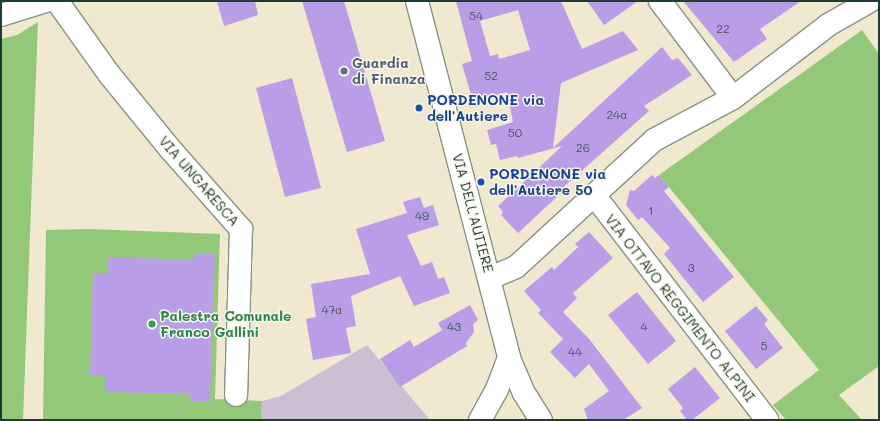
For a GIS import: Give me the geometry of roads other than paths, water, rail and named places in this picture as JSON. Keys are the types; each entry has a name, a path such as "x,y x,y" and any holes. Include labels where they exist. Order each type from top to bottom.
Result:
{"street":[{"path":"1,16 46,1"},
{"name":"VIA UNGARESCA","path":"57,1 109,74 171,150 241,229 236,395"},
{"name":"VIA DELL'AUTIERE","path":"417,1 490,278 509,358 524,393 541,420"},
{"path":"660,1 733,98"},
{"path":"490,278 516,267 654,140 733,98 828,25 844,7 870,1"},
{"name":"VIA OTTAVO REGGIMENTO ALPINI","path":"594,195 767,420"},
{"path":"480,420 497,389 509,358"}],"place":[{"name":"Guardia di Finanza","path":"344,71"},
{"name":"PORDENONE via dell'Autiere","path":"419,108"},
{"name":"PORDENONE via dell'Autiere 50","path":"481,182"},
{"name":"Palestra Comunale Franco Gallini","path":"152,324"}]}
